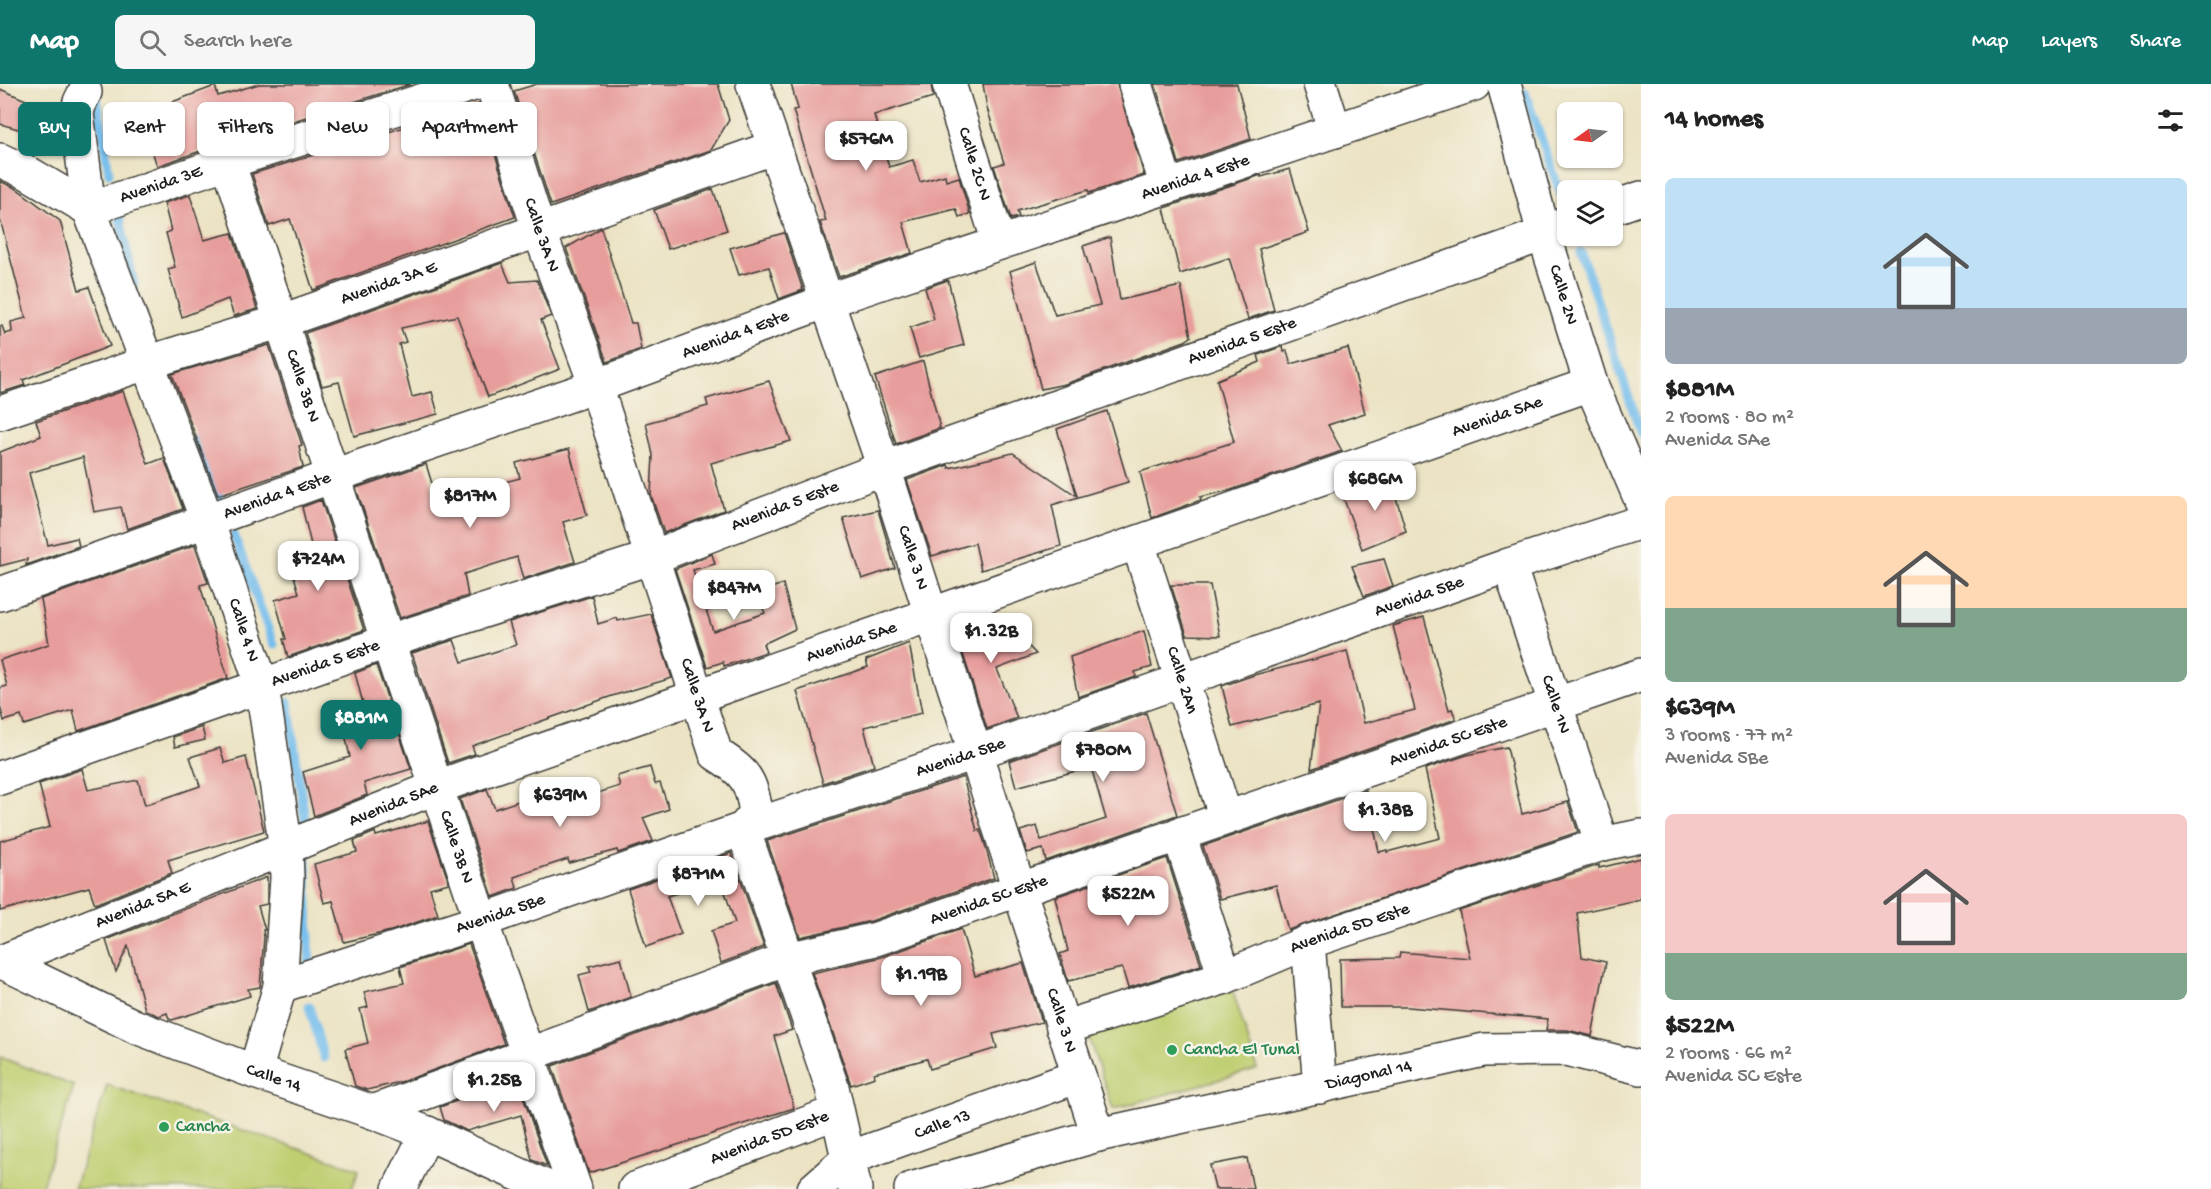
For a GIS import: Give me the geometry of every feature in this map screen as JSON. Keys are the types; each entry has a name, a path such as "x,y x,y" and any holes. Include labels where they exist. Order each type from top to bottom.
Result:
{"street":[{"name":"Calle 3A N","path":"492,84 539,230 596,386 716,754 739,768 754,792 756,813 743,829"},
{"name":"Calle 3 N","path":"753,84 884,468 1098,1135"},
{"name":"Calle 2C N","path":"949,84 999,243"},
{"path":"1135,84 1167,187"},
{"path":"1320,84 1335,131"},
{"name":"Avenida 4 Este","path":"0,594 596,386 827,301 1474,84"},
{"name":"Calle 2N","path":"1504,84 1556,229 1591,384 1641,500"},
{"name":"Avenida 3E","path":"89,209 462,86"},
{"name":"Calle 4 N","path":"86,93 80,102 78,113 89,209 207,520 262,686 286,849 287,878 280,986 255,1072"},
{"name":"Avenida 3A E","path":"0,413 146,363 282,321 775,147"},
{"path":"0,160 28,173 89,209"},
{"name":"Calle 3B N","path":"228,162 481,921 575,1189"},
{"path":"1623,204 1641,198"},
{"name":"Avenida 5 Este","path":"0,778 388,641 652,557 884,468 1556,229"},
{"name":"Avenida 5Ae","path":"286,849 437,787 1591,384"},
{"name":"Avenida 5Be","path":"280,986 481,921 743,829 975,753 1509,565 1641,522"},
{"name":"Calle 2An","path":"1137,543 1226,818"},
{"name":"Calle 1N","path":"1509,565 1602,844"},
{"name":"Avenida 5C Este","path":"373,1112 787,959 876,939 1641,675"},
{"path":"743,829 832,1088 852,1174"},
{"path":"1179,834 1225,977"},
{"name":"Avenida 5D Este","path":"1064,1028 1225,977 1308,942 1602,844 1641,837"},
{"name":"Avenida 5A E","path":"0,964 286,849"},
{"path":"1308,942 1320,1087"},
{"name":"Calle 14","path":"0,964 136,1027 427,1133 551,1189"},
{"name":"Diagonal 14","path":"1098,1135 1484,1050 1567,1049 1641,1068"},
{"name":"Calle 13","path":"814,1189 1079,1076"},
{"name":"Avenida 5D Este","path":"635,1189 837,1112"},
{"path":"399,1189 427,1133"},
{"path":"911,1189 1098,1135"}],"green space":[{"name":"Cancha El Tunal","path":"1231,985 1257,1069 1113,1109 1086,1030"},
{"path":"0,1057 74,1086 41,1189 0,1189"},
{"name":"Cancha","path":"107,1085 359,1169 352,1189 74,1189"}],"building":[{"path":"259,84 411,84 354,102 306,102 306,117 294,121 294,102 197,102 197,152 157,166 154,156 185,156 185,102 172,102 215,86 218,96"},
{"path":"537,84 718,84 729,120 711,150 551,205 535,156 537,156 537,102 518,102 514,91"},
{"path":"791,84 931,84 933,97 874,115 889,167 913,160 920,182 945,175 946,181 959,177 970,214 959,217 956,209 903,222 912,253 839,277 820,222 826,221 793,110 798,109"},
{"path":"983,84 1117,84 1144,175 1089,193 1088,190 1017,211 1019,217 1011,219 994,166 1004,163 987,108"},
{"path":"1155,84 1237,84 1251,139 1179,163"},
{"path":"0,89 30,102 18,102 18,129 0,124"},
{"path":"401,128 401,156 496,156 515,217 313,290 290,219 269,226 252,174 310,156 389,156 389,132"},
{"path":"1290,169 1309,232 1259,249 1274,310 1248,319 1229,258 1180,274 1164,208 1261,175 1261,177"},
{"path":"0,181 17,189 60,221 79,290 89,287 110,346 23,380 25,385 0,393 0,326 5,334 12,332 11,322 26,318 0,219"},
{"path":"713,189 727,230 668,249 654,210"},
{"path":"190,195 204,240 232,233 257,309 234,316 228,299 182,317 168,269 175,267 166,233 171,231 164,203"},
{"path":"601,228 631,323 636,323 641,349 607,362 566,248"},
{"path":"784,233 803,290 779,299 769,267 739,275 730,248"},
{"path":"1110,237 1120,300 1181,286 1191,337 1065,384 1041,389 1010,271 1036,262 1055,315 1100,305 1083,246"},
{"path":"502,263 510,282 537,280 551,316 541,320 560,369 488,397 457,316 401,328 406,342 399,344 412,397 432,392 438,414 354,436 339,382 322,386 305,333"},
{"path":"948,280 964,345 919,358 910,328 934,319 925,288"},
{"path":"269,345 302,445 299,446 303,467 218,495 172,374"},
{"path":"1283,346 1291,364 1348,348 1365,413 1328,425 1342,451 1231,490 1200,497 1201,500 1152,518 1140,472 1234,442 1217,380 1260,362 1258,355"},
{"path":"923,361 940,428 896,444 875,377"},
{"path":"769,381 791,441 711,463 724,510 664,533 651,495 653,455 646,423 708,406 706,399"},
{"path":"123,391 148,464 164,458 183,509 127,529 121,507 94,512 83,457 29,473 48,545 77,538 79,546 26,565 27,559 0,566 0,452 41,436 36,421"},
{"path":"1107,411 1128,482 1052,505 1061,546 981,570 975,543 932,556 907,480 948,465 949,468 1013,453 1077,496 1057,429"},
{"path":"569,449 587,515 563,522 575,562 523,579 517,557 464,574 468,596 400,618 356,488 426,464 437,500 520,478 516,463"},
{"path":"1389,474 1406,531 1362,549 1342,494"},
{"path":"321,500 364,630 288,657 283,639 286,639 275,600 299,593 288,556 312,549 302,507"},
{"path":"878,510 895,568 862,579 843,518"},
{"path":"195,545 208,583 200,585 228,678 78,731 73,710 24,725 21,716 4,721 0,706 0,688 7,686 0,660 49,644 41,599"},
{"path":"712,554 715,564 693,570 713,631 765,613 756,593 783,584 795,629 763,644 766,652 724,666 723,662 707,667 675,569"},
{"path":"1384,559 1393,586 1364,596 1352,566"},
{"path":"1171,585 1210,585 1220,636 1187,635"},
{"path":"592,596 598,624 617,618 618,621 651,614 672,678 612,696 472,746 475,754 448,763 412,653 454,640 462,662 516,645 509,622"},
{"path":"995,612 1036,654 997,669 1017,718 987,729 955,629"},
{"path":"1424,617 1449,710 1452,709 1456,719 1311,769 1319,704 1232,727 1222,686 1254,675 1347,651 1364,723 1415,710 1393,626"},
{"path":"1144,631 1152,667 1135,672 1136,677 1078,697 1070,657"},
{"path":"909,643 922,713 864,727 874,766 823,783 797,691 868,667 866,660"},
{"path":"376,665 411,769 364,783 367,795 314,816 303,772 350,757 342,720 366,715 355,673"},
{"path":"1146,713 1177,815 1046,861 1043,849 1027,853 1020,831 1037,826 1041,840 1106,819 1091,767 1016,787 1009,761"},
{"path":"202,727 205,740 175,747 173,737"},
{"path":"1507,747 1522,814 1568,802 1578,832 1288,930 1276,885 1220,899 1203,846 1366,790 1379,852 1440,838 1425,769 1467,755"},
{"path":"220,748 225,763 246,757 264,831 168,860 172,873 95,904 89,887 0,911 0,841 50,827 39,784 82,769 88,790 138,780 145,805 200,786 190,757"},
{"path":"650,767 655,784 660,783 669,809 643,818 653,841 618,853 617,850 569,863 568,859 514,877 517,888 493,897 460,799 487,789 495,809 545,792 549,808 620,786 617,776"},
{"path":"963,777 977,831 980,830 984,841 994,878 871,921 800,937 767,841"},
{"path":"428,821 449,883 430,888 438,915 391,931 344,942 333,901 324,903 314,864 357,852 354,841 375,832 376,836"},
{"path":"731,853 764,947 721,963 711,931 735,923 721,880 667,896 681,934 646,947 628,889"},
{"path":"1167,858 1201,965 1128,988 1122,968 1068,981 1060,954 1068,951 1055,897"},
{"path":"1641,858 1641,899 1577,913 1582,957 1606,962 1592,1036 1567,1030 1546,1030 1548,1019 1408,1007 1341,1007 1340,959 1399,958 1400,952 1470,958 1459,911 1599,865 1599,868"},
{"path":"267,877 267,904 258,906 265,930 263,930 260,987 248,989 250,996 172,1020 169,1019 167,1013 159,1016 145,1010 128,946 116,972 106,940"},
{"path":"961,929 975,976 1023,963 1042,1022 993,1034 997,1048 930,1069 927,1059 874,1073 875,1077 851,1085 812,973 882,957"},
{"path":"469,944 504,1044 404,1081 367,1090 355,1086 345,1049 368,1043 360,1009 368,1007 364,992 404,983 400,967"},
{"path":"621,958 631,997 589,1012 579,975 591,972 589,966"},
{"path":"776,983 792,1030 774,1036 794,1108 589,1173 552,1066"},
{"path":"517,1079 547,1166 532,1160 521,1115 467,1131 444,1120 440,1107"},
{"path":"1247,1158 1253,1189 1215,1189 1210,1165"}],"waterway":[{"path":"96,92 109,173"},
{"path":"1525,93 1557,183"},
{"path":"119,214 134,285"},
{"path":"1581,252 1641,434"},
{"path":"193,439 219,496"},
{"path":"234,535 274,645"},
{"path":"288,702 305,819"},
{"path":"306,847 310,969"},
{"path":"309,1006 324,1058"}],"place":[{"name":"Cancha El Tunal","path":"1172,1050"},
{"name":"Cancha","path":"164,1127"}]}
